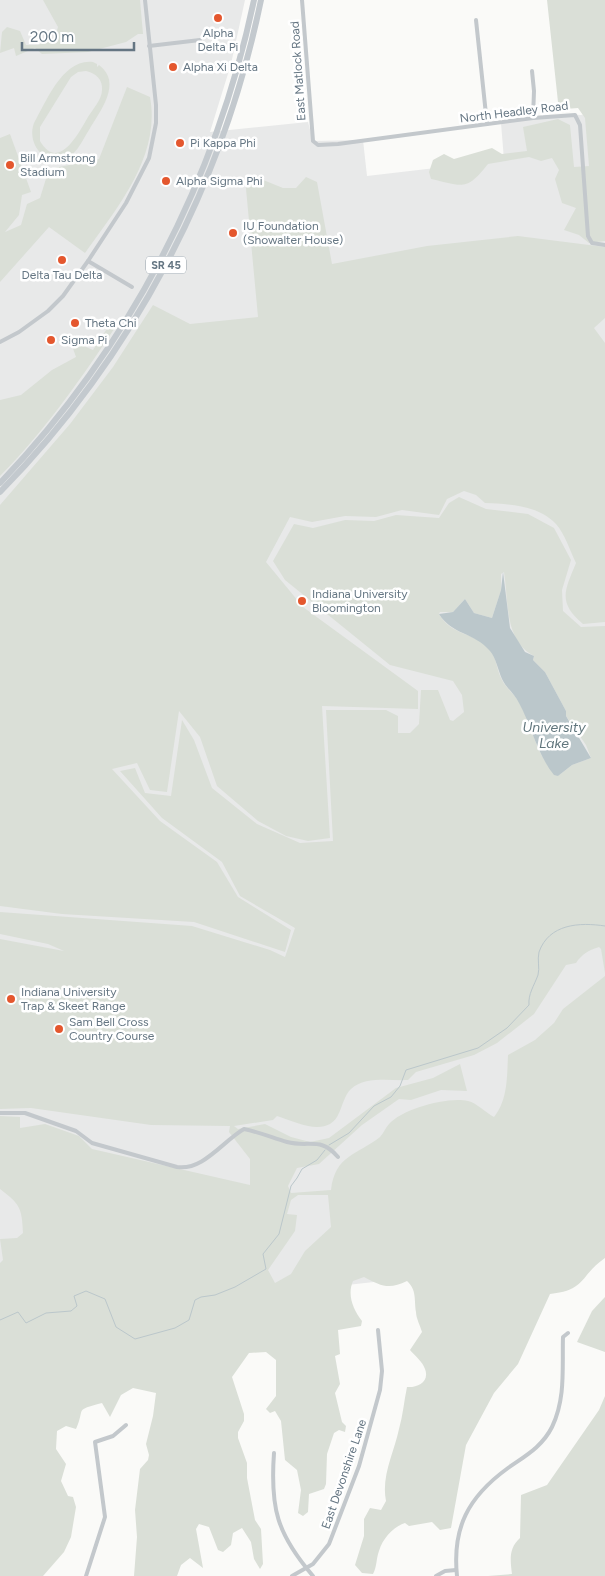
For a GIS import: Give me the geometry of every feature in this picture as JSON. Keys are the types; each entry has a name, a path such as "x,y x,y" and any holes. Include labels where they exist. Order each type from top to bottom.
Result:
{"highway":[{"name":"SR 45","path":"0,483 45,433 80,389 145,295 207,160 237,72 254,0"},
{"name":"SR 45","path":"0,492 42,446 84,395 183,232 215,156 244,70 261,0"}],"street":[{"path":"0,342 19,332 48,311 63,296 126,203 149,158 156,122 145,0"},
{"name":"East Matlock Road","path":"302,0 313,141"},
{"path":"476,20 487,124"},
{"path":"149,46 200,40"},
{"path":"532,71 534,91 532,118"},
{"name":"North Headley Road","path":"313,141 318,145 338,144 570,114 578,118 588,236 592,243 605,245"},
{"path":"88,261 132,287"},
{"path":"0,1112 25,1113 76,1131 92,1143 187,1168 197,1164 244,1129 287,1142 324,1145 338,1157"},
{"name":"East Devonshire Lane","path":"292,1576 307,1568 319,1558 329,1544 367,1444 382,1380 378,1330"},
{"path":"457,1576 456,1542 467,1511 500,1475 534,1450 552,1426 562,1397 563,1337 568,1334"},
{"path":"86,1576 105,1517 95,1442 113,1436 126,1425"},
{"path":"274,1453 272,1490 277,1520 287,1539 313,1576"},
{"path":"436,1576 445,1571 456,1570"}],"shaded area":[{"name":"Indiana University Bloomington","path":"0,0 245,0 231,64 210,132 308,122 313,141 363,140 367,176 504,160 501,123 565,114 581,115 605,110 605,1256 0,1324"},
{"path":"43,0 140,0 143,34 138,34 126,42 88,52 42,54 35,48 16,56 14,48 0,53 2,32 7,27 20,31 26,45 38,45 55,37 58,27"},
{"path":"547,0 605,0 605,241 589,243 579,235 564,230 576,208 562,203 555,179 559,170 552,158 541,161 529,157 488,164 474,179 463,185 431,179 429,172 433,160 444,154 454,159 492,148 502,154 527,151 523,127 558,119 570,125 574,167 589,166 585,118 578,108 565,109 558,102"},
{"path":"93,62 97,64 97,67 99,65 106,72 109,80 107,97 99,114 75,152 60,160 45,157 35,146 32,131 34,123 50,93 64,74 82,63","holes":["78,72 90,72 96,75 102,86 99,100 68,147 54,153 47,150 40,141 40,127 71,77"]},
{"path":"127,87 150,97 152,119 149,140 143,160 123,199 85,253 49,227 0,282 0,138 10,134 31,192 22,195 19,215 5,232 21,225 27,204 40,198 49,169 99,159"},
{"path":"251,175 283,188 296,188 306,177 317,182 332,264 427,246 518,236 605,247 605,318 594,328 605,343 605,622 583,624 569,609 566,602 567,588 576,563 565,538 556,524 532,509 513,505 485,503 476,495 464,491 447,499 439,515 402,510 376,517 345,516 312,522 290,517 266,562 303,607 418,691 418,709 322,706 330,838 308,841 286,836 258,821 217,786 200,737 179,711 167,792 150,790 137,763 112,769 160,821 217,862 238,897 291,930 285,952 194,922 62,914 0,906 0,505 70,424 113,367 153,305 190,324 258,317 245,178"},
{"path":"112,321 118,323 77,383 48,422 0,476 0,400 21,395 52,370 76,357 70,340 93,350"},
{"path":"459,497 486,509 528,514 554,528 571,560 562,590 563,611 581,627 605,626 605,973 601,949 599,947 589,951 576,963 566,965 534,1014 497,1043 474,1055 416,1072 408,1080 363,1082 351,1089 334,1121 327,1125 311,1127 277,1116 273,1120 234,1126 238,1129 265,1124 291,1137 310,1142 329,1138 396,1088 433,1078 460,1064 467,1091 441,1090 411,1100 399,1099 362,1125 319,1164 297,1168 288,1186 291,1193 331,1190 333,1178 342,1163 348,1157 380,1137 395,1118 404,1113 438,1102 459,1100 471,1102 494,1117 499,1110 504,1095 508,1055 535,1040 554,1023 563,1009 605,976 605,1258 577,1286 550,1294 518,1364 494,1393 466,1445 451,1528 440,1530 432,1522 409,1526 405,1523 396,1527 381,1546 373,1574 362,1573 355,1565 364,1536 364,1519 370,1508 381,1510 386,1501 385,1483 407,1387 422,1383 426,1374 422,1364 410,1350 422,1332 417,1317 414,1292 410,1284 407,1281 401,1284 385,1286 364,1277 353,1281 351,1286 351,1297 356,1312 362,1321 361,1326 338,1330 340,1354 335,1356 340,1384 335,1393 342,1422 346,1426 345,1432 339,1430 334,1433 327,1454 326,1484 324,1489 309,1494 308,1512 303,1516 298,1513 301,1490 297,1470 285,1460 281,1421 275,1411 270,1413 266,1409 276,1396 276,1360 266,1352 249,1353 232,1377 244,1414 244,1421 238,1432 238,1438 247,1463 247,1478 255,1520 261,1529 263,1564 260,1569 254,1559 251,1542 242,1528 233,1533 231,1545 223,1552 218,1550 209,1527 199,1524 196,1529 203,1568 190,1558 181,1565 177,1576 134,1576 137,1537 135,1510 140,1469 148,1460 149,1455 146,1444 156,1393 133,1388 121,1395 110,1417 102,1403 87,1407 82,1411 76,1429 66,1426 57,1431 56,1449 66,1464 61,1481 68,1496 73,1497 76,1507 71,1537 64,1552 43,1576 0,1576 0,1263 3,1260 0,1239 17,1238 23,1233 19,1207 0,1189 0,1116 20,1117 20,1128 45,1124 79,1136 92,1149 250,1185 250,1159 229,1132 230,1126 151,1125 31,1108 0,1109 0,939 64,951 48,944 0,934 0,912 192,926 270,950 285,957 295,928 240,896 222,862 162,818 120,771 135,768 145,793 171,796 182,720 194,740 212,788 257,824 300,843 333,841 326,710 386,710 398,716 398,733 410,733 419,724 421,690 438,690 450,720 453,721 464,712 462,695 453,681 390,665 285,580 273,561 294,524 313,528 345,520 374,521 396,515 439,518 449,503","holes":["504,572 510,620 517,640 524,649 534,656 533,660 545,672 566,711 566,716 586,745 591,758 572,765 558,776 550,768 539,751 524,711 502,680 491,651 478,640 450,627 439,614 440,612 453,612 465,599 474,613 492,618 501,590 501,574","298,1195 328,1195 331,1227 305,1251 291,1274 275,1283 268,1270 295,1231 297,1215 287,1214 291,1200"]},
{"path":"605,1297 605,1352 577,1342 592,1311"},
{"path":"605,1396 605,1576 488,1576 512,1574 511,1554 516,1542 520,1538 521,1495 547,1485 599,1410"}],"water":[{"name":"University Lake","path":"503,572 510,628 525,652 534,656 533,660 545,672 566,711 566,716 591,758 572,765 558,776 554,775 543,758 524,712 504,682 490,651 477,640 450,626 439,614 453,612 465,599 474,613 492,618 501,590"}],"waterway":[{"path":"329,1145 349,1133 374,1106 391,1097 400,1086 406,1070 478,1048 507,1028 529,1005 530,994 539,972 539,952 544,943 557,930 585,924 605,926"},
{"path":"0,1320 18,1312 26,1323 46,1313 71,1311 77,1306 74,1296 86,1291 105,1299 116,1327 135,1339 175,1328 189,1320 195,1300 235,1287 266,1269 263,1254 279,1234 291,1186 302,1169 317,1160 325,1150"}],"place":[{"name":"Alpha Delta Pi","path":"218,18"},
{"name":"Alpha Xi Delta","path":"173,67"},
{"name":"Pi Kappa Phi","path":"180,143"},
{"name":"Bill Armstrong Stadium","path":"10,165"},
{"name":"Alpha Sigma Phi","path":"166,181"},
{"name":"IU Foundation (Showalter House)","path":"233,233"},
{"name":"Delta Tau Delta","path":"62,260"},
{"name":"Theta Chi","path":"75,323"},
{"name":"Sigma Pi","path":"51,340"},
{"name":"Indiana University Bloomington","path":"302,601"},
{"name":"Indiana University Trap & Skeet Range","path":"11,999"},
{"name":"Sam Bell Cross Country Course","path":"59,1029"}]}
